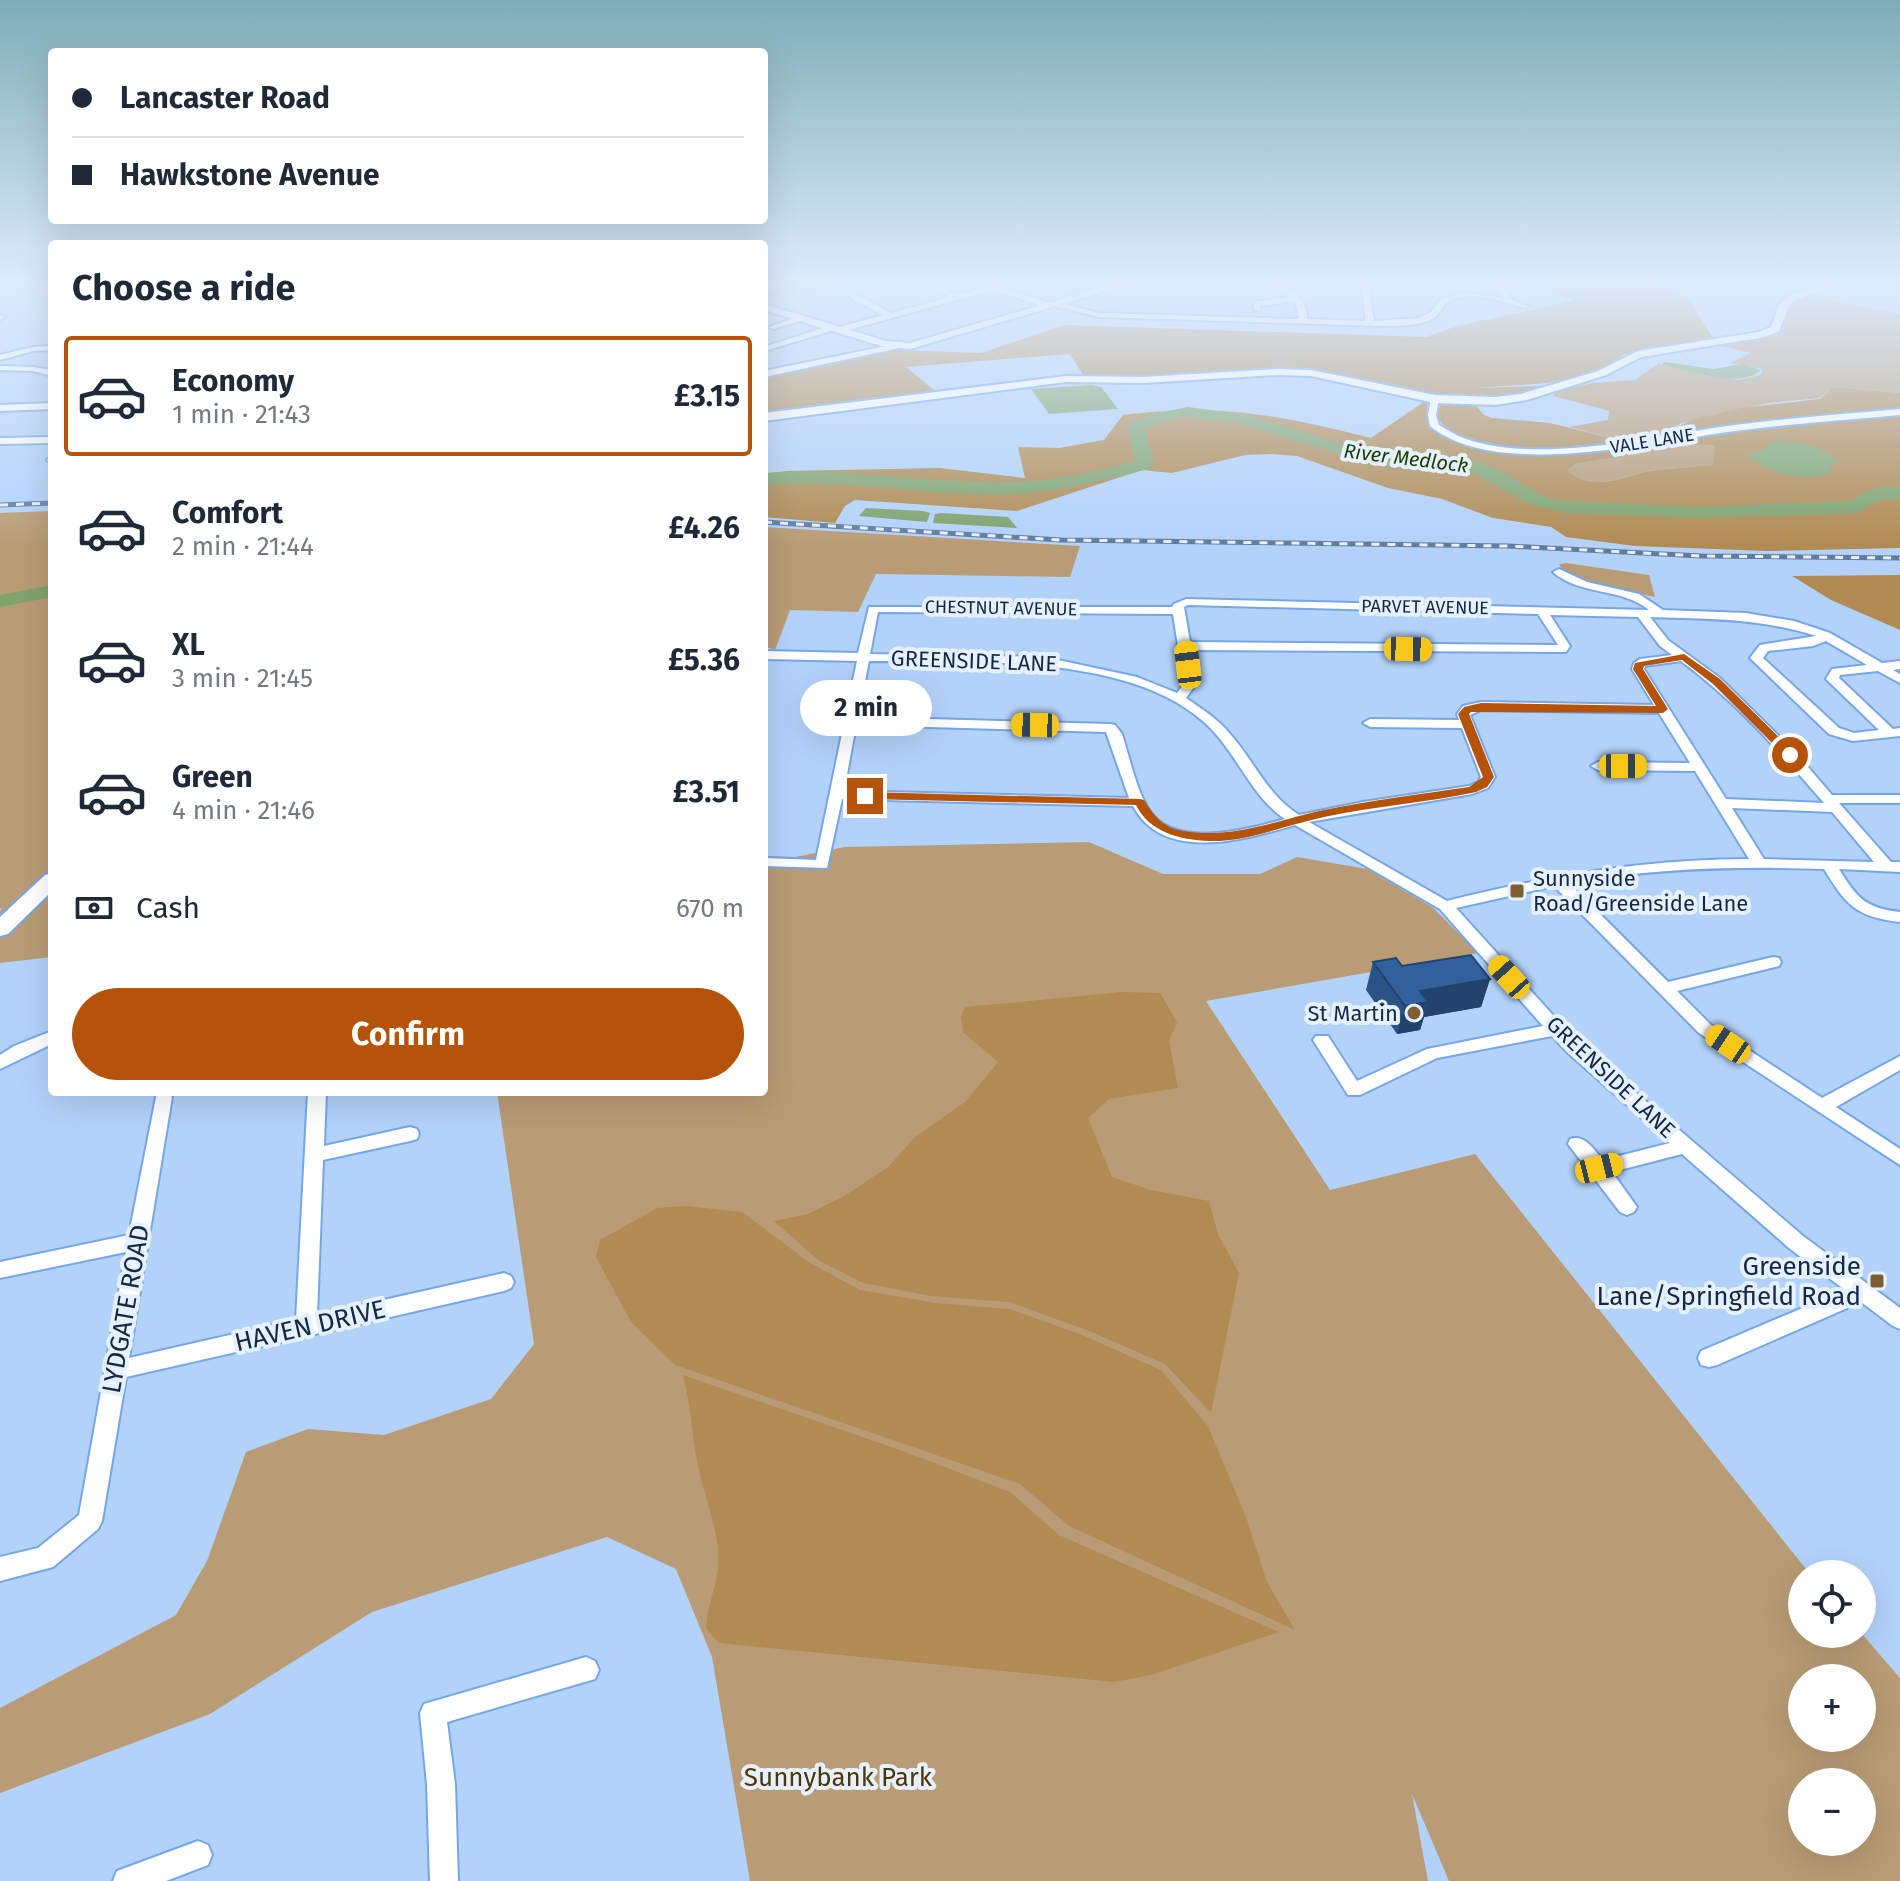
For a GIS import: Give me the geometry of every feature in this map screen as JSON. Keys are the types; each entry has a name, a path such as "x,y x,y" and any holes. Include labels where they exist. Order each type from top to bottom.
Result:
{"street":[{"path":"19,370 48,373"},
{"path":"768,417 1066,379 1143,380 1277,372 1311,373 1435,399 1483,401 1523,397 1607,370"},
{"name":"VALE LANE","path":"1435,399 1432,415 1435,426 1457,439 1507,449 1603,448 1733,428 1900,412"},
{"path":"0,408 48,406"},
{"path":"0,441 48,440"},
{"path":"1559,572 1575,581 1639,596 1659,613"},
{"name":"PARVET AVENUE","path":"1179,611 1179,604 1192,602 1746,616 1794,625 1826,636 1900,679"},
{"name":"CHESTNUT AVENUE","path":"861,656 870,614 876,607 1179,611"},
{"path":"1185,646 1562,649 1564,646 1541,610"},
{"path":"1179,611 1190,684 1179,699"},
{"path":"1640,612 1664,643 1716,681 1893,867"},
{"path":"1826,636 1813,642 1764,648 1756,658 1834,731 1853,737 1895,733"},
{"name":"GREENSIDE LANE","path":"768,655 1044,661 1121,677 1179,699 1207,718 1226,737 1275,806 1295,821 1445,906 1573,1048 1796,1242 1900,1320"},
{"path":"768,862 822,865 861,656"},
{"path":"1684,657 1640,663 1638,669 1760,864"},
{"path":"1895,733 1832,679 1836,672 1900,665"},
{"path":"848,721 1110,728 1148,819 1174,833 1232,836 1325,813 1472,790 1483,785 1488,773 1467,724 1465,711 1481,706 1663,709"},
{"path":"1370,723 1467,724"},
{"path":"1598,766 1699,767"},
{"path":"835,795 1140,802"},
{"path":"1722,803 1833,803 1900,799"},
{"path":"1445,906 1557,880 1633,869 1760,864 1893,867"},
{"path":"1828,864 1854,905 1873,915 1900,917"},
{"path":"1557,880 1705,1029 1900,1158"},
{"path":"0,929 48,883"},
{"path":"1664,988 1773,962"},
{"path":"1322,1040 1354,1090 1433,1053 1556,1029"},
{"path":"0,1063 20,1050 48,1039"},
{"path":"1822,1106 1900,1062"},
{"path":"306,1327 317,1096"},
{"name":"LYDGATE ROAD","path":"0,1569 44,1559 90,1521 163,1097"},
{"path":"314,1155 410,1134"},
{"path":"1577,1144 1627,1207"},
{"path":"1599,1168 1685,1146"},
{"path":"0,1270 138,1241"},
{"name":"HAVEN DRIVE","path":"116,1370 504,1282"},
{"path":"1709,1358 1863,1292"},
{"path":"444,1881 441,1784 433,1713 586,1670"},
{"path":"127,1881 198,1855"}],"green space":[{"path":"1650,370 1687,370 1739,380 1760,375 1763,370 1900,370 1900,393 1834,387 1820,398 1769,403 1682,423 1662,434 1610,438 1569,427 1608,420 1609,411 1554,396 1553,392 1593,383 1635,380"},
{"path":"1692,445 1715,445 1714,465 1651,471 1597,482 1587,481 1568,470 1575,464"},
{"path":"48,511 48,957 0,963 0,911 3,908 0,909 0,513"},
{"path":"768,527 1080,546 1070,577 876,574 858,612 790,610 775,650 768,647"},
{"path":"1559,564 1649,575 1655,597 1578,580 1563,571"},
{"name":"Sunnybank Park","path":"1089,842 1163,874 1260,874 1297,857 1367,869 1432,907 1479,953 1206,1001 1330,1190 1475,1154 1799,1560 1788,1560 1788,1648 1874,1648 1900,1678 1900,1881 1449,1881 1412,1794 1428,1881 750,1881 712,1657 676,1569 607,1537 372,1612 210,1714 0,1793 0,1708 176,1615 207,1561 246,1452 308,1429 384,1435 491,1399 534,1344 498,1096 768,1096 768,856 795,857 845,847"}],"shaded area":[{"path":"795,370 909,370 935,391 768,413 768,379"},
{"path":"1080,370 1260,370 1139,379 1085,378"},
{"path":"1275,370 1602,370 1548,383 1475,388 1543,386 1493,399 1459,400"},
{"path":"1683,370 1761,370 1742,378"},
{"path":"1101,387 1118,409 1049,414 1031,389"},
{"path":"1834,387 1900,393 1900,410 1633,442 1628,437 1662,434 1692,420 1741,408 1820,399"},
{"path":"1428,399 1430,425 1449,439 1483,447 1548,452 1610,448 1900,414 1900,548 1767,551 1635,546 1566,537 1551,527 1493,518 1442,499 1388,488 1297,456 1272,454 1245,455 1172,473 1142,470 1017,511 855,500 845,506 835,523 768,517 768,473 940,468 1025,478 1018,447 1059,448 1104,440 1123,415 1220,411 1307,423 1371,438","holes":["1692,445 1715,445 1713,465 1651,471 1598,482 1587,481 1568,470 1575,464"]},
{"path":"1442,402 1474,403 1484,415 1492,418 1550,423 1620,438 1624,444 1551,449 1493,446 1468,440 1449,430 1436,414"},
{"path":"1774,440 1815,446 1839,461 1829,467 1832,472 1822,476 1799,477 1765,467 1747,455 1763,450"},
{"path":"866,508 930,513 927,522 859,516"},
{"path":"935,514 1008,517 1017,528 933,523"},
{"path":"1900,575 1900,630 1831,600 1792,576"},
{"path":"1122,992 1160,993 1177,1022 1169,1041 1178,1088 1109,1099 1088,1118 1112,1177 1151,1190 1209,1201 1218,1234 1239,1273 1211,1413 1165,1364 1089,1331 1009,1302 931,1296 863,1283 818,1260 774,1221 808,1214 846,1195 888,1167 915,1137 965,1102 998,1062 963,1032 961,1016 965,1007"},
{"path":"686,1206 742,1212 810,1263 860,1290 936,1303 1010,1309 1080,1334 1161,1370 1208,1426 1246,1517 1267,1582 1295,1630 1069,1526 1020,1484 675,1365 631,1322 596,1257 600,1240 657,1208"},
{"path":"683,1375 903,1451 1010,1492 1059,1535 1279,1632 1151,1675 1114,1682 719,1643 706,1629 718,1569 717,1543 698,1466"}],"building":[{"path":"1471,955 1490,979 1420,991 1428,1002 1405,1006 1373,962 1396,958 1402,966"}],"waterway":[{"name":"River Medlock","path":"768,479 850,477 992,488 1050,485 1145,464 1136,427 1162,416 1188,412 1214,413 1241,419 1367,458 1409,464 1472,466 1492,473 1538,501 1561,507 1698,512 1857,507 1876,494 1900,493"},
{"name":"River Medlock","path":"0,601 48,592"}],"railway":[{"path":"0,505 48,503"},
{"path":"768,522 1061,540 1508,546 1701,556 1900,558"}],"place":[{"name":"Sunnyside Road/Greenside Lane","path":"1517,891"},
{"name":"St Martin","path":"1414,1013"},
{"name":"Greenside Lane/Springfield Road","path":"1877,1281"}],"route":[{"path":"865,796 1140,802 1148,819 1174,833 1232,836 1325,813 1472,790 1483,785 1488,773 1463,714 1468,709 1481,706 1663,709 1638,669 1640,663 1684,657 1716,681 1790,755"}]}
